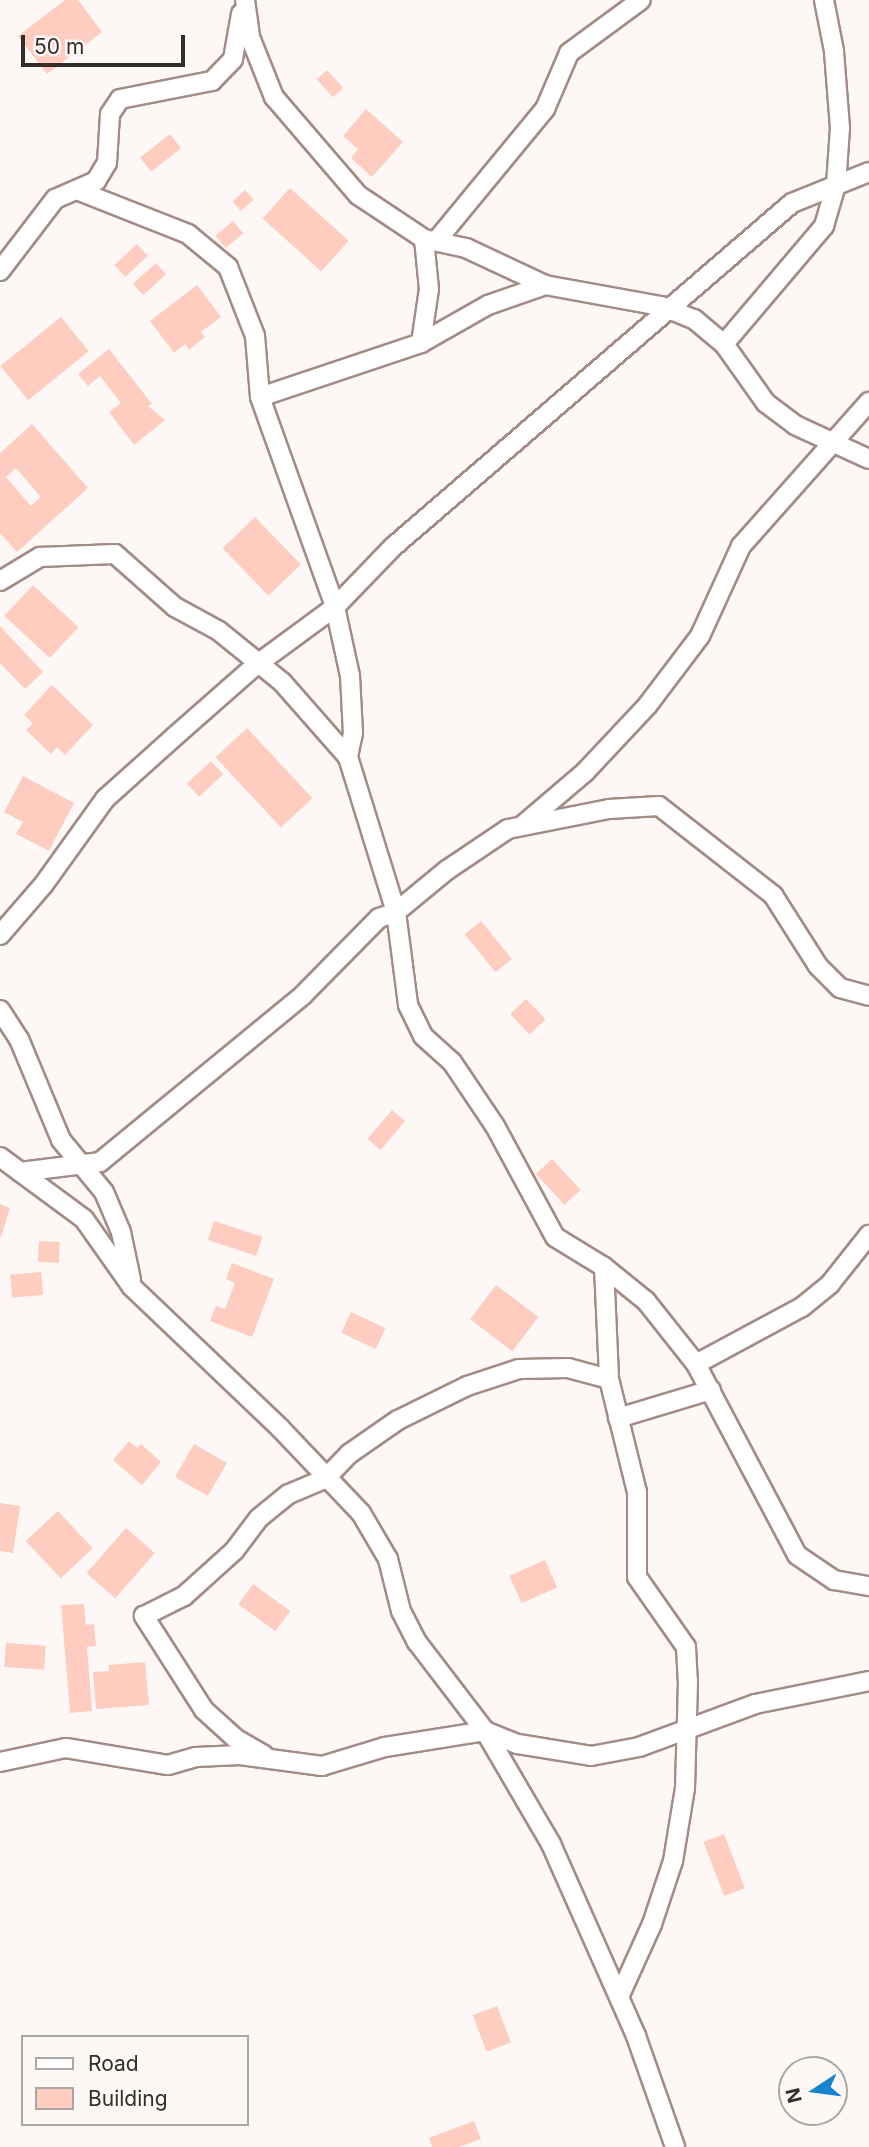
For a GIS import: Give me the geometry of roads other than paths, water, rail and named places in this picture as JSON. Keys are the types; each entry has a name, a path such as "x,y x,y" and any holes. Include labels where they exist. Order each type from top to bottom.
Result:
{"street":[{"path":"0,271 55,199 79,191 96,181 107,163 110,114 120,99 212,82 233,59 244,0"},
{"path":"244,0 250,37 274,97 358,195 430,239 508,264 545,285 669,309 694,319 724,344 765,403 794,425 869,459"},
{"path":"421,343 429,289 430,239 545,109 569,53 641,0"},
{"path":"724,344 824,226 836,185 840,128 834,51 824,0"},
{"path":"0,934 44,884 105,799 256,665 335,607 394,546 792,203 869,172"},
{"path":"79,191 188,234 228,267 255,336 260,397 335,607 349,676 353,733 348,757"},
{"path":"260,397 421,343 488,305 545,285"},
{"path":"522,826 585,772 647,706 700,636 741,546 799,475 834,445 869,402"},
{"path":"0,581 40,557 115,554 175,607 219,631 256,665 282,682 348,757 396,912 408,1005 423,1036 452,1062 488,1115 555,1237 604,1267 646,1301 696,1364 797,1555 834,1580 869,1586"},
{"path":"20,1172 82,1166 100,1161 303,995 379,918 396,912 447,870 508,829 522,826 609,809 659,806 773,895 818,965 840,988 869,996"},
{"path":"0,1010 19,1039 61,1140 104,1192 121,1232 132,1287"},
{"path":"0,1157 84,1219 132,1287 280,1428 325,1479 361,1513 388,1559 401,1611 417,1642 485,1731 551,1844 619,1997 675,2147"},
{"path":"696,1364 802,1307 830,1284 869,1236"},
{"path":"604,1267 609,1379 637,1492 637,1577 686,1647 688,1731 685,1788 673,1861 652,1924 619,1997"},
{"path":"268,1757 235,1738 204,1710 144,1616 184,1596 209,1576 259,1518 289,1494 325,1479 349,1454 398,1420 467,1386 519,1368 568,1368 609,1379"},
{"path":"618,1419 711,1390"},
{"path":"0,1762 66,1748 169,1765 196,1757 268,1757 322,1766 385,1747 485,1731 518,1744 591,1756 688,1731 755,1703 869,1681"}]}
